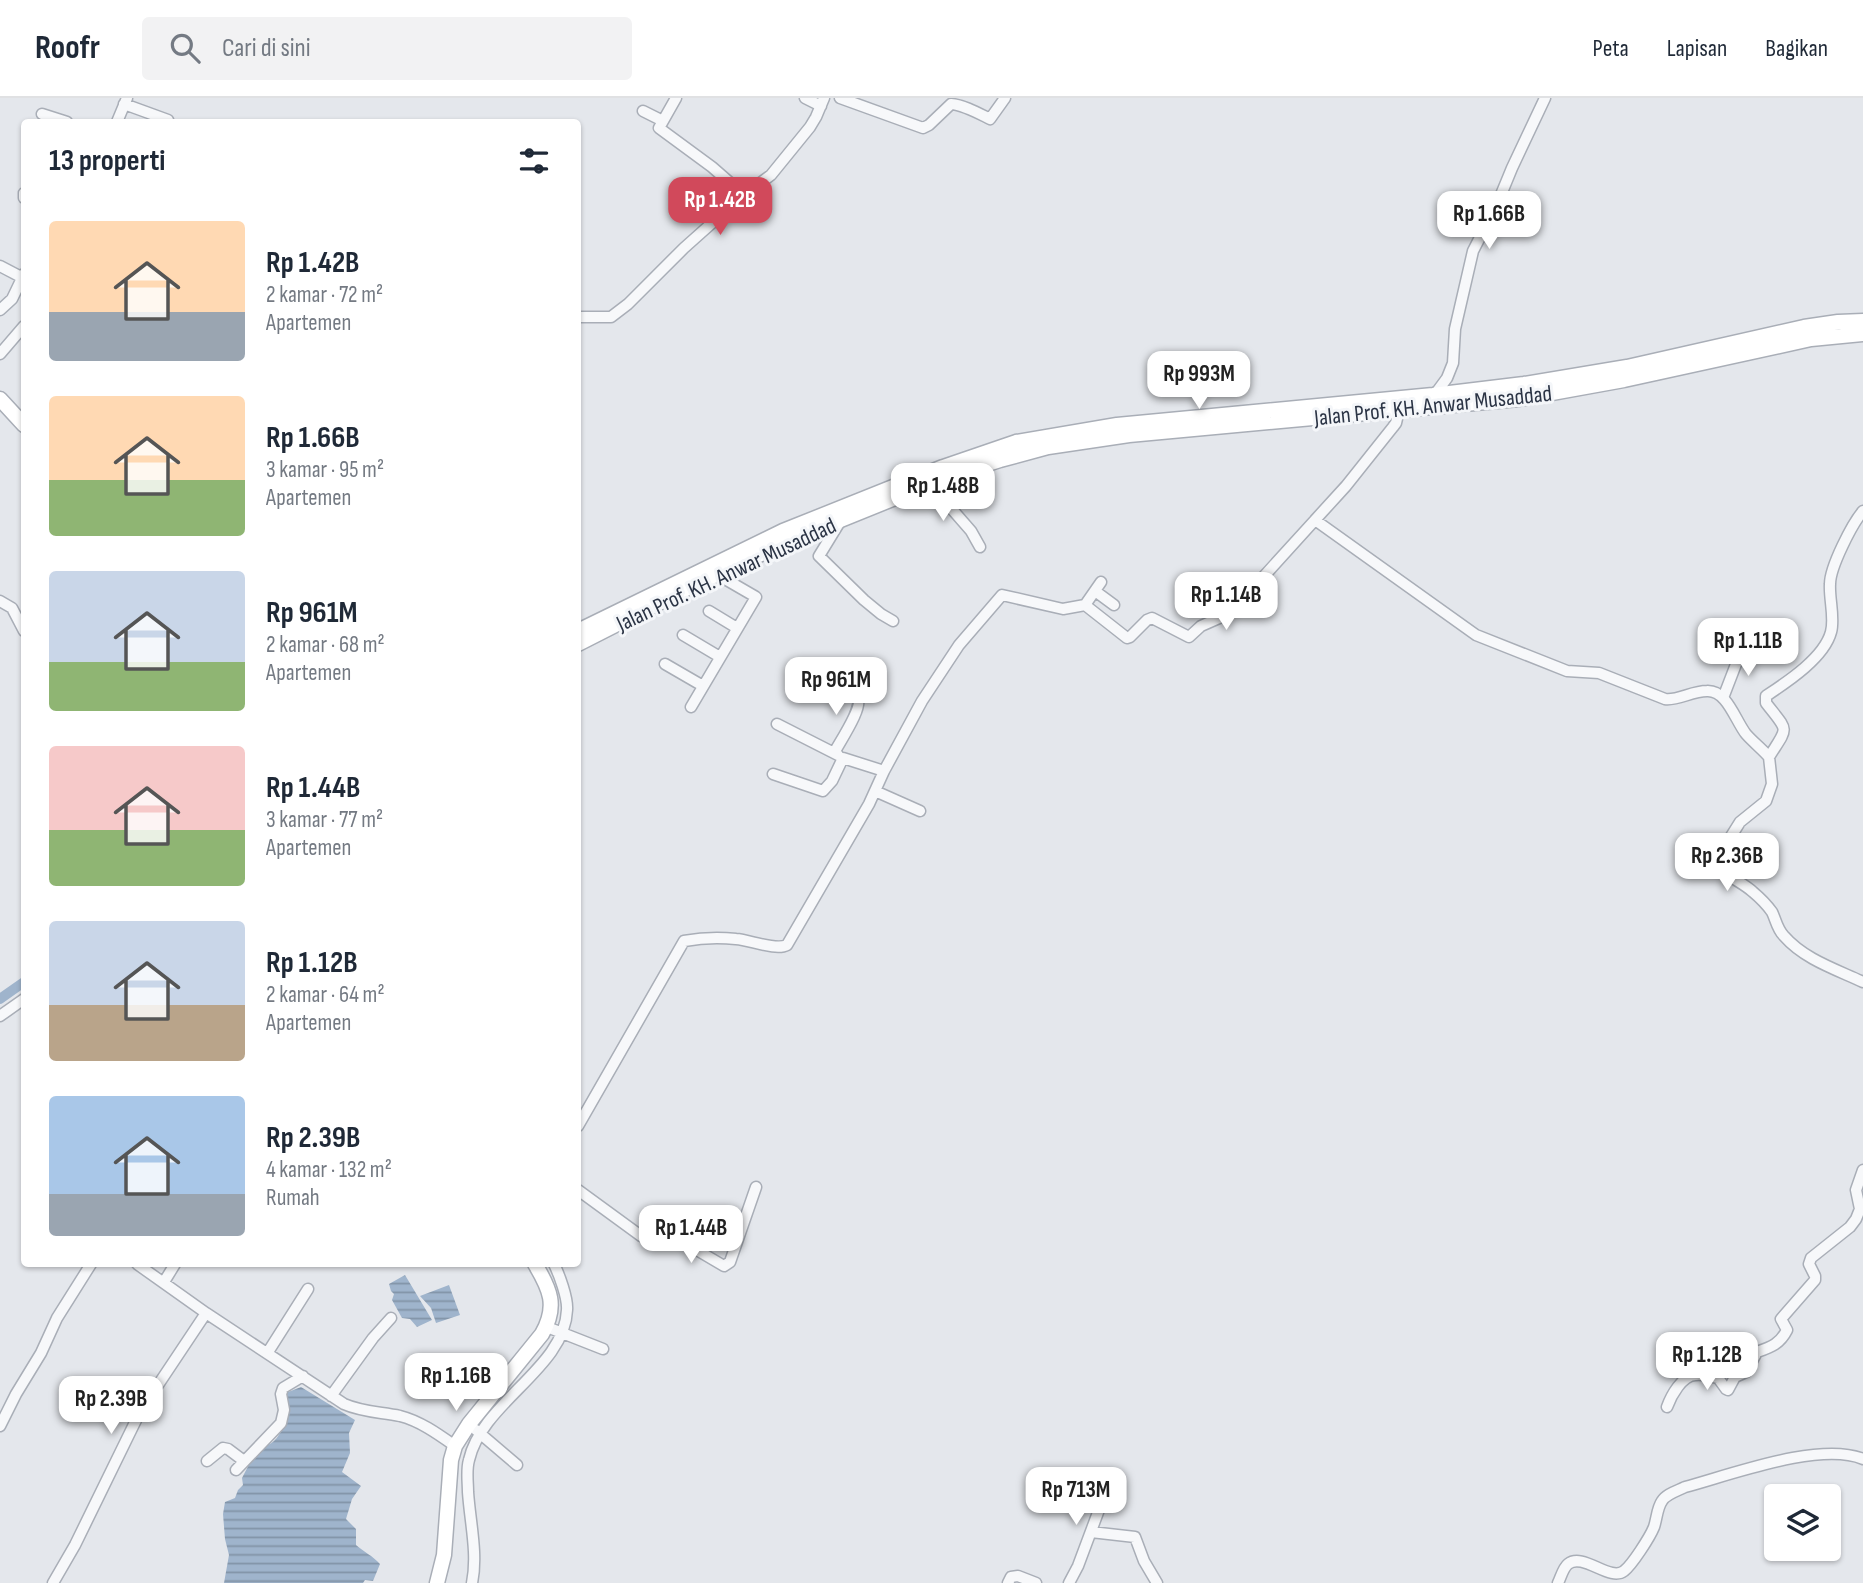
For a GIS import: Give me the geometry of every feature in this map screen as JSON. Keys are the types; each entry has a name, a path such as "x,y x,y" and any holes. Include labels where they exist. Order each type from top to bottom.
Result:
{"street":[{"path":"676,98 659,128 712,167 744,195"},
{"path":"581,317 614,316 684,248 744,195 771,176 810,127 822,102 805,98"},
{"path":"840,98 923,128 955,103 990,119 1005,98"},
{"path":"1434,401 1452,363 1455,329 1473,251 1545,98"},
{"path":"118,119 124,100 166,119"},
{"path":"643,111 663,121"},
{"path":"43,114 58,119"},
{"path":"0,266 21,275"},
{"path":"0,310 12,299 21,282"},
{"name":"Jalan Prof. KH. Anwar Musaddad","path":"1311,412 1399,410 1524,384 1627,367 1804,327 1863,321"},
{"path":"0,354 21,330"},
{"name":"Jalan Prof. KH. Anwar Musaddad","path":"581,642 688,588 841,520 943,467 1000,453 1311,412 1434,401 1518,399 1624,380 1811,338 1863,334"},
{"path":"0,399 21,422"},
{"path":"1085,605 1127,638 1152,618 1189,637 1202,626 1226,615 1346,486 1396,423 1399,410"},
{"name":"Jalan Prof. KH. Anwar Musaddad","path":"581,630 755,544 876,500 930,484 1000,453"},
{"path":"930,484 971,531 981,547"},
{"path":"1863,511 1857,518 1829,582 1832,629 1828,638 1799,674 1766,696 1766,703 1784,728 1784,733 1769,757 1772,784 1766,801 1740,822 1715,862 1755,893 1772,912 1777,927 1799,951 1863,982"},
{"path":"841,520 819,556 864,600 893,621"},
{"path":"1315,520 1476,635 1567,671 1599,673 1665,699 1671,700 1689,693 1709,690 1716,692 1723,698 1745,733 1769,757"},
{"path":"691,707 756,597 718,575"},
{"path":"581,1121 685,940 735,939 780,948 785,946 862,815 922,701 959,645 1002,595 1063,609 1085,605 1098,587 1114,605"},
{"path":"0,601 12,608 21,625"},
{"path":"709,611 737,628"},
{"path":"683,635 720,657"},
{"path":"1723,698 1743,646"},
{"path":"665,664 703,686"},
{"path":"773,774 823,791 832,781 859,702 857,697 831,682"},
{"path":"777,724 839,755 884,771"},
{"path":"875,791 920,811"},
{"path":"0,1016 21,1001"},
{"path":"1667,1407 1674,1393 1690,1376 1718,1378 1728,1390 1735,1377 1746,1372 1756,1352 1776,1345 1786,1332 1781,1319 1815,1280 1809,1264 1811,1258 1850,1227 1856,1219 1860,1209 1856,1190 1863,1170"},
{"path":"581,1192 642,1236 651,1240 666,1234 673,1236 724,1266 730,1262 756,1187"},
{"path":"0,1426 41,1353 57,1318 89,1267"},
{"path":"142,1267 268,1352 296,1379 362,1411 412,1420 455,1446"},
{"path":"164,1282 173,1267"},
{"path":"537,1267 552,1304 555,1330"},
{"path":"555,1267 568,1309 555,1330"},
{"path":"268,1352 308,1289"},
{"path":"53,1583 75,1545 140,1412 206,1312"},
{"path":"331,1396 391,1318"},
{"path":"437,1583 444,1555 451,1460 455,1446 475,1429 542,1334 555,1330 603,1349"},
{"path":"207,1461 223,1448 228,1449 240,1465 281,1423 284,1410 282,1391 296,1379"},
{"path":"475,1429 517,1465"},
{"path":"472,1583 474,1563 468,1468 475,1429"},
{"path":"1558,1583 1565,1567 1577,1561 1617,1574 1624,1571 1654,1528 1662,1500 1685,1487 1804,1455 1831,1453 1863,1459"},
{"path":"1069,1583 1109,1483"},
{"path":"1091,1532 1135,1537 1144,1561 1157,1583"},
{"path":"1008,1583 1011,1577 1018,1576 1036,1583"}],"water":[{"path":"405,1275 432,1320 417,1327 410,1319 402,1318 392,1300 394,1294 389,1284"},
{"path":"449,1285 460,1315 436,1323 431,1308 420,1296"},
{"path":"301,1387 355,1420 349,1433 350,1453 342,1472 361,1486 352,1499 346,1519 356,1529 356,1545 380,1564 373,1581 365,1580 363,1583 224,1583 229,1555 223,1514 225,1502 235,1498 252,1460 274,1441 281,1431 283,1394"}],"waterway":[{"path":"0,999 21,984"}]}
